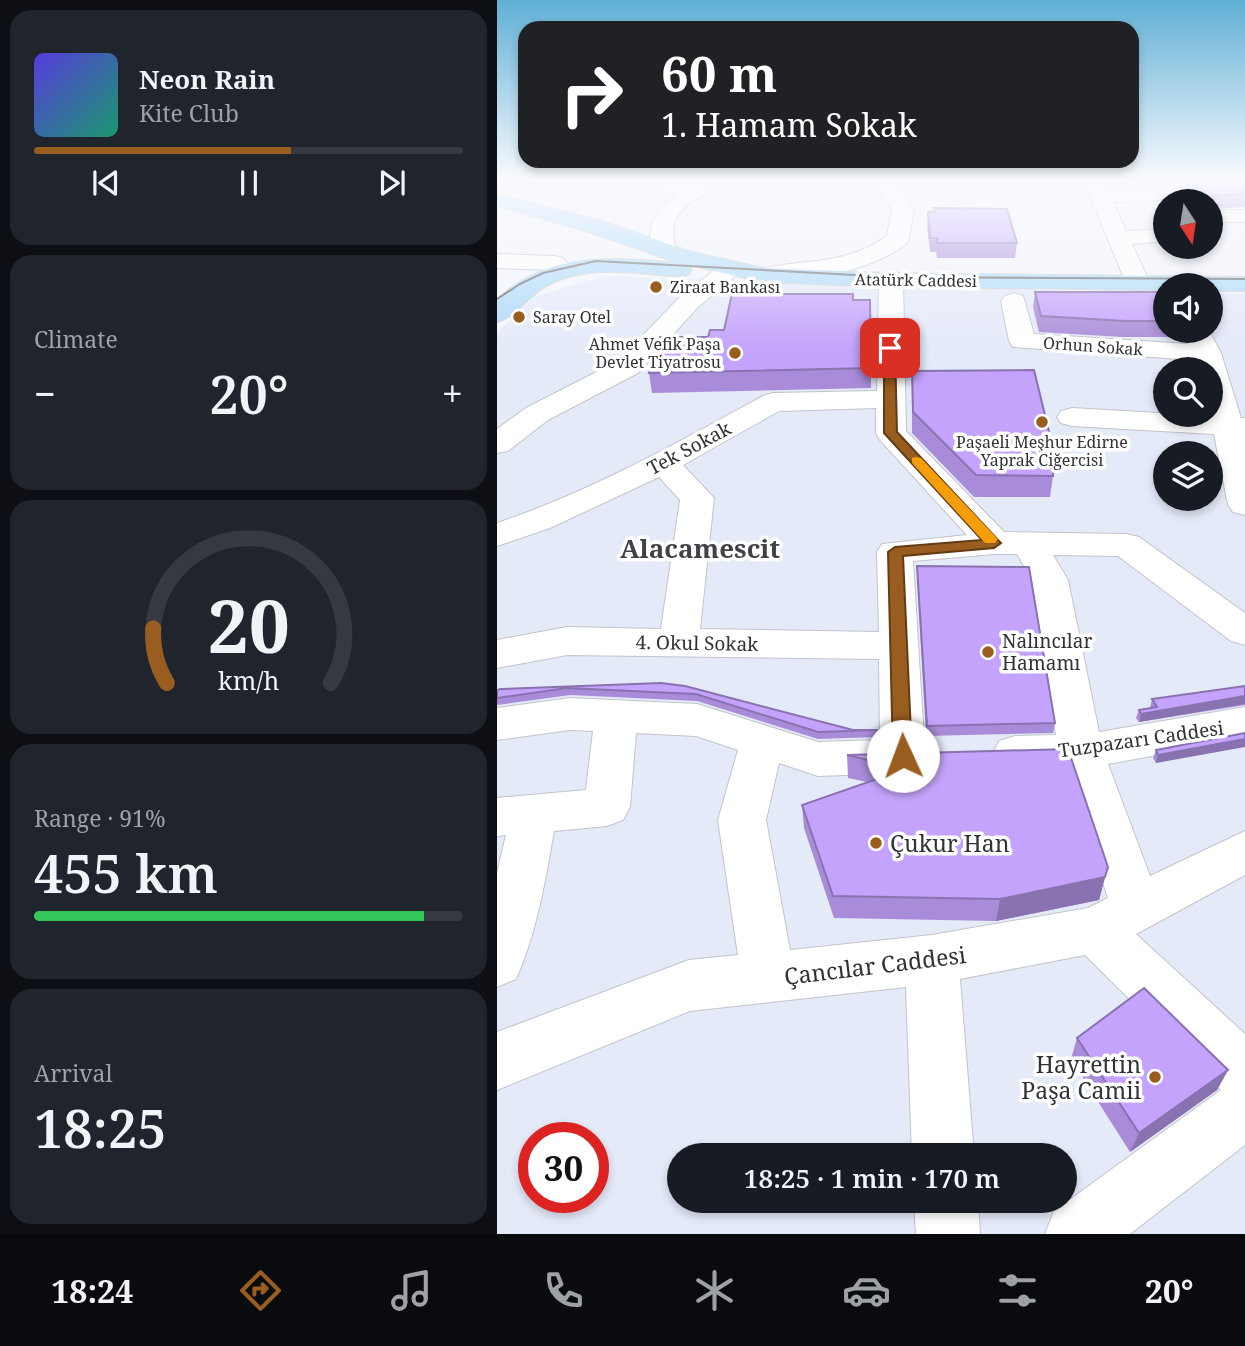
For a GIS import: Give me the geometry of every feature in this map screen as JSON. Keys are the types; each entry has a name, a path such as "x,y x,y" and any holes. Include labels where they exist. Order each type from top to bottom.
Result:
{"main road":[{"path":"497,314 583,237"},
{"name":"Atatürk Caddesi","path":"624,237 666,251 762,275 1153,284"},
{"path":"526,287 560,272 596,267 762,275"},
{"name":"Atatürk Caddesi","path":"1223,284 1245,284"}],"street":[{"path":"660,237 666,251"},
{"path":"762,275 839,268 882,253 898,237"},
{"path":"1138,284 1117,238 1147,237"},
{"path":"497,261 555,262"},
{"path":"497,444 537,414 628,367 689,302 725,273"},
{"path":"891,280 891,433 1050,580 1081,752 1116,919 1245,1073"},
{"name":"Orhun Sokak","path":"1014,301 1021,341 1153,342"},
{"path":"1201,343 1236,426 1245,505"},
{"name":"Tek Sokak","path":"497,535 538,522 663,463 773,402 889,399"},
{"path":"1072,417 1236,426"},
{"path":"663,463 697,498 679,643"},
{"path":"939,755 899,646 895,552 1011,543 1126,545 1245,632"},
{"name":"4. Okul Sokak","path":"497,654 567,641 899,646"},
{"name":"Tuzpazarı Caddesi","path":"497,723 570,714 697,720 818,759 1081,752 1245,723"},
{"path":"497,962 513,916 515,815 607,807 616,716"},
{"path":"762,741 742,820 768,978"},
{"name":"Çancılar Caddesi","path":"497,1061 689,986 932,960 1116,919 1245,850"},
{"path":"932,960 942,1143"},
{"path":"1077,1234 1245,1108"},
{"path":"947,1213 948,1234"}],"shaded area":[{"path":"606,276 1153,294 1153,343 1223,343 1223,293 1245,293 1245,1234 497,1234 497,333 536,296"}],"building":[{"path":"1015,237 1017,243 937,243 937,238 930,238"},
{"path":"1035,292 1153,292 1153,321 1041,316"},
{"path":"732,294 853,294 853,300 870,300 871,368 649,373 660,337 708,337 710,330 724,330"},
{"path":"1034,370 1054,452 1053,476 976,475 913,412 912,371"},
{"name":"Nalıncılar Hamamı","path":"917,566 1029,567 1055,723 927,726"},
{"path":"661,683 685,686 853,730 878,730 818,732 696,694 567,688 497,698 497,690 501,689"},
{"path":"1245,686 1245,696 1141,714 1139,710 1157,707 1152,699"},
{"path":"1245,733 1245,739 1158,755 1156,750"},
{"name":"Çukur Han","path":"1068,749 1108,867 1105,877 1000,899 833,896 802,805 906,769 847,755"},
{"name":"Hayrettin Paşa Camii","path":"1144,988 1228,1070 1139,1133 1077,1038"}],"tram line":[{"path":"497,299 543,273 596,261 892,277 1245,279"}],"slow traffic":[{"path":"916,461 990,539"}],"place":[{"name":"Ziraat Bankası","path":"656,287"},
{"name":"Saray Otel","path":"519,317"},
{"name":"Ahmet Vefik Paşa Devlet Tiyatrosu","path":"735,353"},
{"name":"Paşaeli Meşhur Edirne Yaprak Ciğercisi","path":"1042,422"},
{"name":"Nalıncılar Hamamı","path":"988,652"},
{"name":"Çukur Han","path":"876,843"},
{"name":"Hayrettin Paşa Camii","path":"1155,1077"}],"district":[{"name":"Alacamescit","path":"700,548"}],"route":[{"path":"890,348 891,433 994,543 895,552 903,756"}]}
